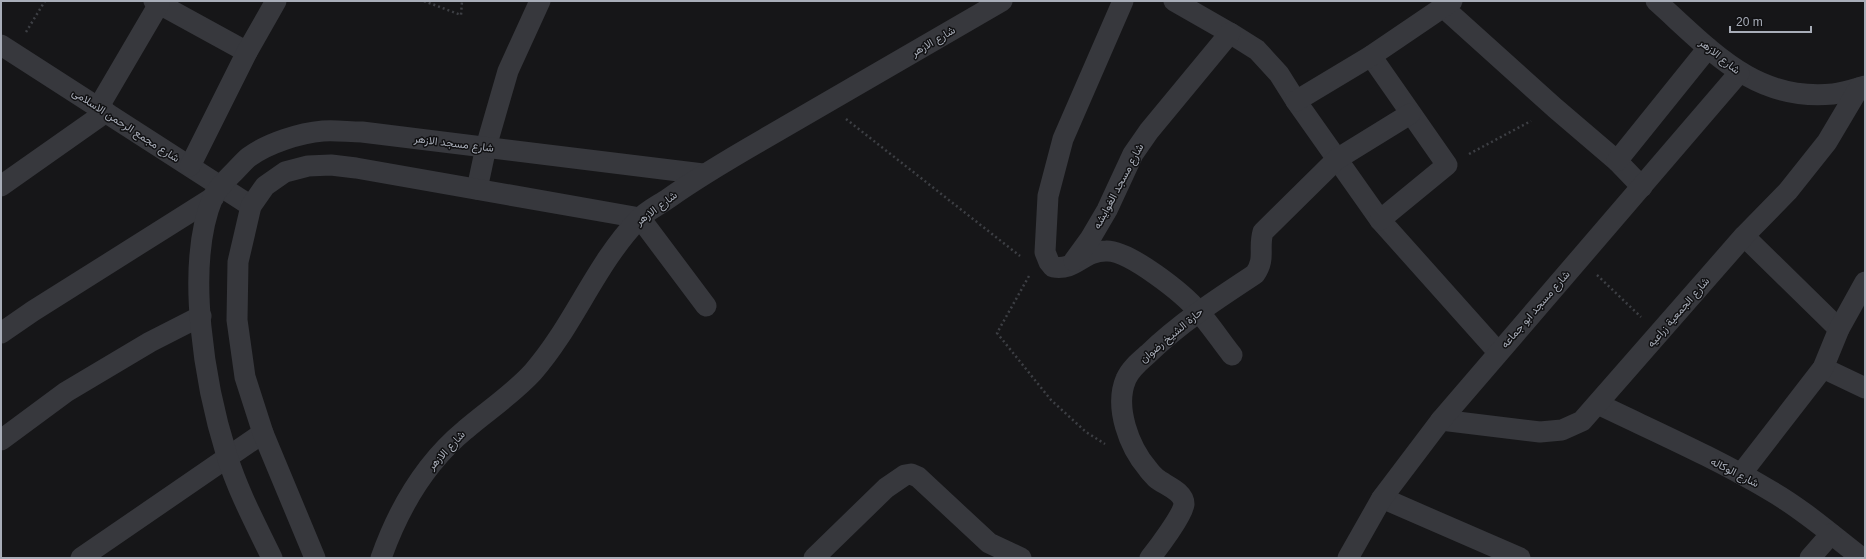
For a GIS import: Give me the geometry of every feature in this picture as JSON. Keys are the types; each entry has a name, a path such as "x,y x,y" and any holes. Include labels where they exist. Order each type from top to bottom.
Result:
{"street":[{"path":"190,166 247,52 276,1"},
{"path":"477,189 486,147 508,71 540,1"},
{"name":"شارع الازهر","path":"381,558 389,535 409,497 434,462 464,431 500,403 532,373 560,338 599,270 617,243 640,218 703,174 1002,1"},
{"path":"1123,1 1063,139 1048,196 1040,259 1048,262 1053,267 1061,269 1070,266 1090,253 1110,250 1124,255 1173,288 1198,311 1232,356"},
{"path":"1174,1 1257,50 1279,74 1296,101 1380,220 1498,352"},
{"name":"شارع الازهر","path":"1656,1 1708,48 1739,73 1765,86 1799,95 1834,94 1862,87"},
{"path":"1,186 102,110 156,2 247,52"},
{"path":"1296,101 1371,56 1448,4 1555,108 1617,161 1642,187"},
{"name":"شارع مسجد الغوايشه","path":"1070,266 1090,239 1107,210 1133,154 1149,131 1230,33"},
{"path":"1617,161 1708,48"},
{"name":"شارع مجمع الرحمن الاسلامى","path":"7,49 190,166 217,191 251,206"},
{"path":"1371,56 1447,165 1380,220"},
{"name":"شارع مسجد ابو جماعه","path":"1348,558 1382,498 1441,420 1739,73"},
{"name":"شارع الجمعية زراعيه","path":"1441,420 1540,432 1562,430 1582,421 1744,236 1788,191 1827,142 1862,87"},
{"name":"حارة الشيخ رضوان","path":"1150,558 1179,515 1184,503 1178,492 1155,478 1138,457 1126,433 1122,392 1127,377 1160,342 1198,311 1255,274 1260,267 1262,258 1260,241 1263,232 1337,159 1410,114"},
{"name":"شارع مسجد الازهر","path":"217,191 249,157 284,139 323,131 362,132 703,174"},
{"path":"312,557 262,433 245,377 237,320 238,262 251,206 265,186 285,172 308,166 331,165 356,168 640,218 706,306"},
{"path":"217,191 202,235 198,275 201,316 215,410 227,456 244,499 272,558"},
{"path":"1,334 33,311 217,191"},
{"path":"1744,236 1839,329"},
{"path":"1741,474 1823,368 1839,329 1863,288"},
{"path":"1,440 66,392 150,342 201,316"},
{"path":"1823,368 1865,388"},
{"name":"شارع الوكاله","path":"1598,404 1741,474 1802,511 1862,558"},
{"path":"81,558 262,433"},
{"path":"814,558 886,488 905,475 911,474 918,477 989,543 1020,558"},
{"path":"1382,498 1520,558"},
{"path":"1810,558 1831,534"}],"path":[{"path":"7,49 45,1"},
{"path":"424,1 460,15 462,1"},
{"path":"825,103 1040,259 997,333 1051,400 1086,432 1111,448"},
{"path":"1447,165 1555,108"},
{"path":"1580,259 1659,334"}]}
